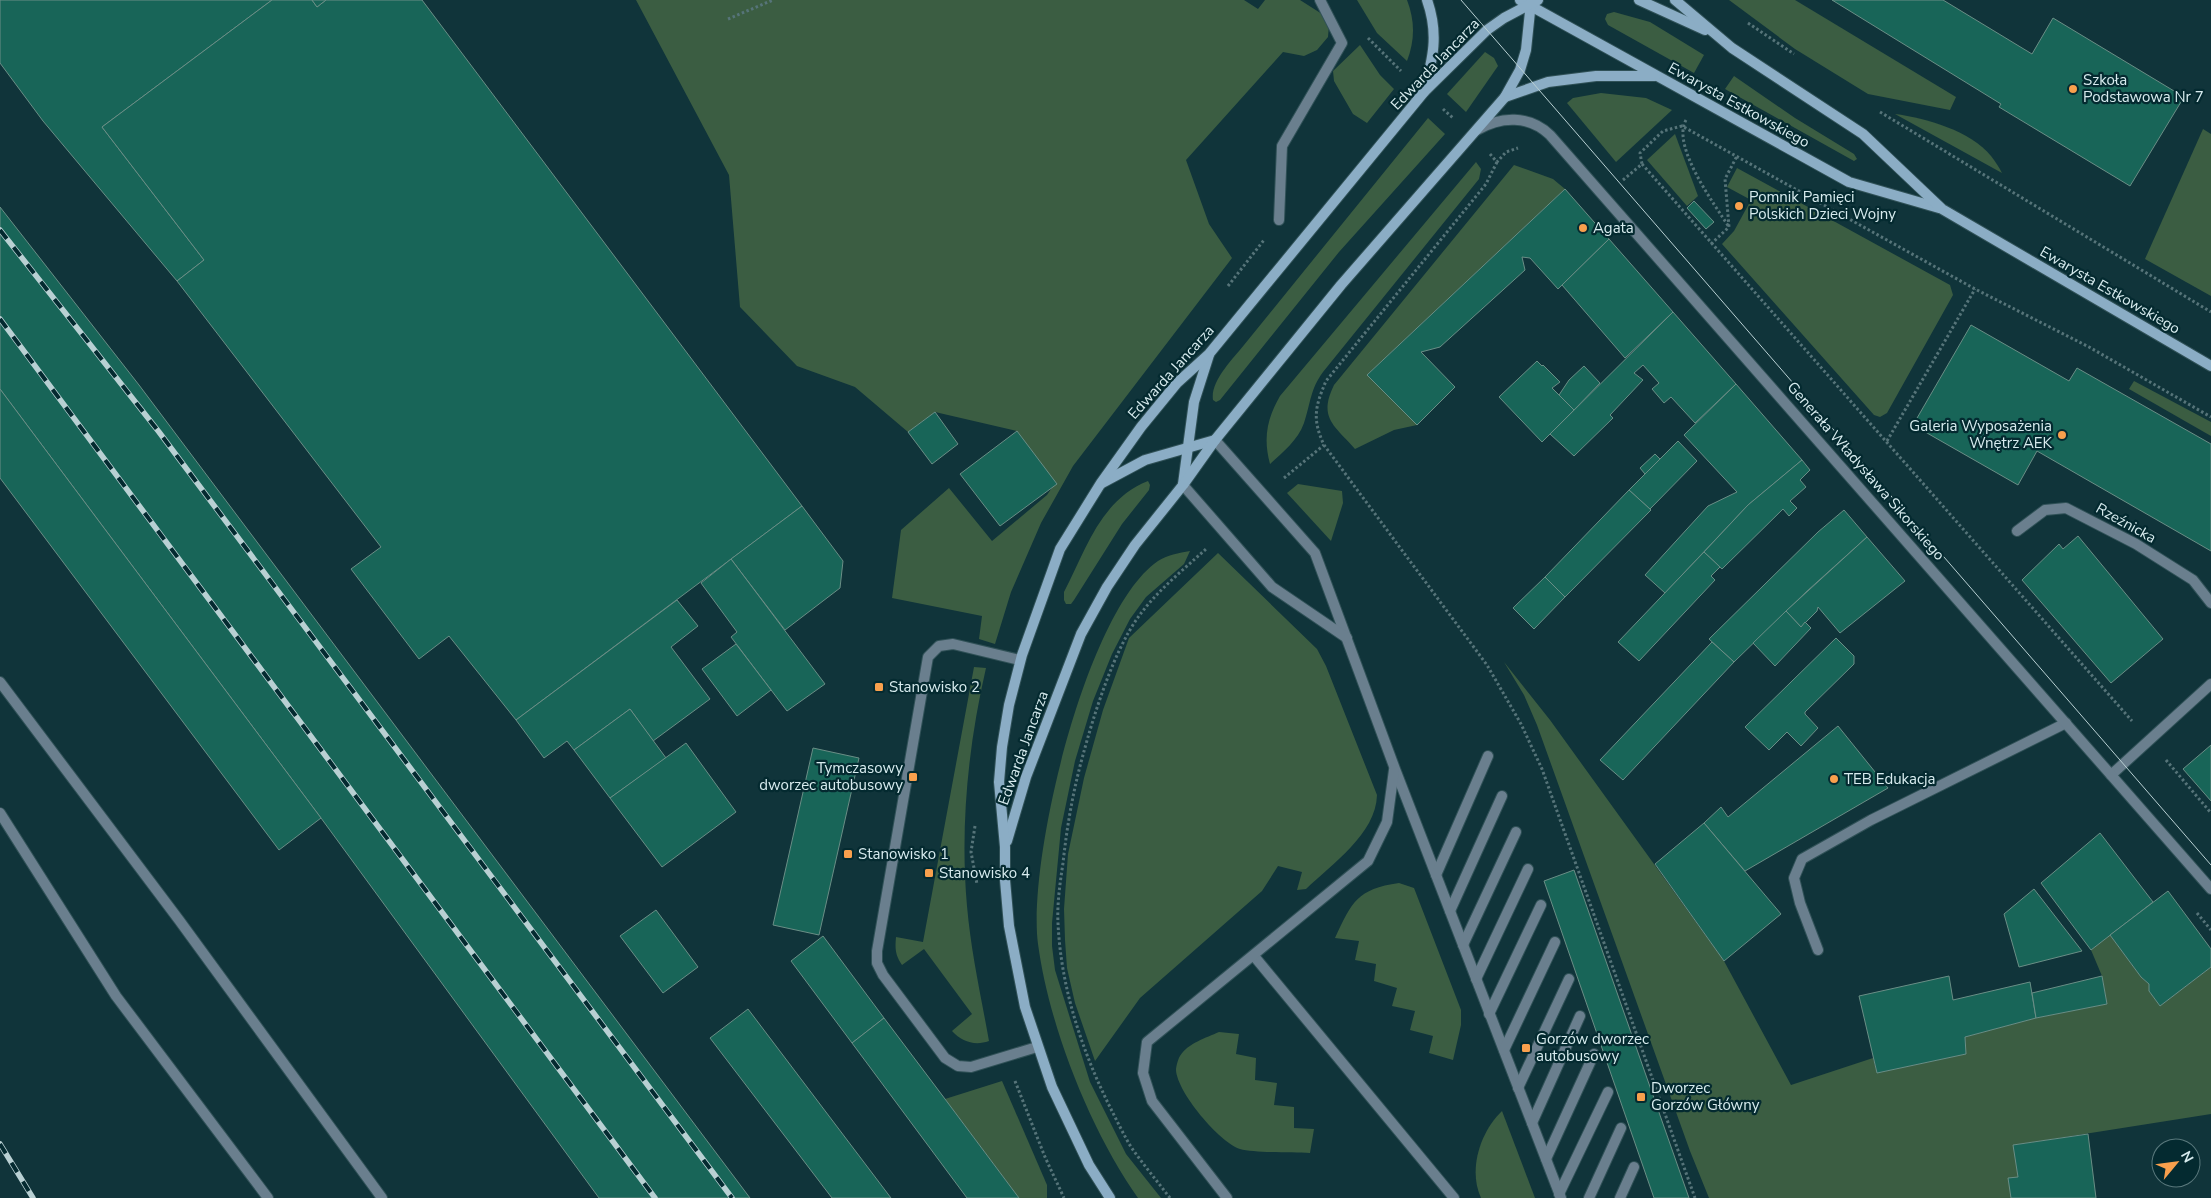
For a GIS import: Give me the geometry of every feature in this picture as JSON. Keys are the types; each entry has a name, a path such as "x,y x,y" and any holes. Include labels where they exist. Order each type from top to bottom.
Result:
{"street":[{"path":"1279,220 1282,146 1342,44 1320,0"},
{"path":"1424,92 1433,58 1434,39 1432,18 1427,0"},
{"path":"1520,0 1533,2"},
{"path":"1639,0 1715,35"},
{"path":"1674,0 1715,35"},
{"name":"Edwarda Jancarza","path":"1110,1198 1088,1165 1052,1087 1026,1007 1009,926 999,782 1008,705 1020,660 1040,600 1060,549 1101,483 1141,426 1177,383 1209,354 1424,92 1487,30 1533,2"},
{"name":"Edwarda Jancarza","path":"1005,847 1026,778 1081,634 1107,587 1135,545 1183,485 1215,440 1341,285 1505,98 1520,70 1526,50 1533,2"},
{"name":"Ewarysta Estkowskiego","path":"1533,2 1656,76 1848,182 1942,209"},
{"name":"Ewarysta Estkowskiego","path":"1715,35 1812,102 1863,134 1942,209 2211,366"},
{"path":"1505,98 1548,82 1596,76 1656,76"},
{"name":"Generała Władysława Sikorskiego","path":"1474,133 1490,123 1515,119 1535,124 1550,136 2211,889"},
{"path":"1209,354 1194,402 1183,485 1272,587 1347,638"},
{"path":"1101,483 1145,460 1215,440 1315,553 1395,769 1560,1196"},
{"name":"Rzeźnicka","path":"2016,531 2045,510 2066,508 2136,544 2193,580 2211,603"},
{"path":"1020,660 953,644 939,646 928,657 877,951 878,963 883,974 945,1058 958,1066 971,1067 1038,1046"},
{"path":"0,682 179,920 382,1198"},
{"path":"2111,775 2211,684"},
{"path":"1818,950 1800,903 1794,878 1802,859 1871,820 2066,723"},
{"path":"1436,875 1488,756"},
{"path":"1226,1198 1152,1101 1143,1073 1147,1042 1368,861 1387,822 1395,769"},
{"path":"1450,911 1502,796"},
{"path":"0,813 116,996 268,1198"},
{"path":"1463,945 1516,832"},
{"path":"1476,979 1528,869"},
{"path":"1490,1014 1541,905"},
{"path":"1504,1050 1555,942"},
{"path":"1254,956 1454,1198"},
{"path":"1518,1088 1569,979"},
{"path":"1532,1123 1580,1016"},
{"path":"1546,1159 1594,1054"},
{"path":"1560,1196 1608,1092"},
{"path":"1589,1198 1622,1128"},
{"path":"1620,1198 1634,1167"}],"path":[{"path":"728,19 773,0"},
{"path":"1748,23 1795,55"},
{"path":"1366,35 1424,92 1474,133 1497,162"},
{"path":"1698,100 1682,126 1682,138 1696,174 1729,227"},
{"path":"1874,108 2211,312"},
{"path":"2211,417 2089,347 1975,289 1682,126 1663,131 1640,153 1642,164 1711,244 2150,740 2211,813"},
{"path":"1524,148 1506,152 1497,162 1486,184 1326,381 1318,399 1316,427 1324,445 1487,665 1520,724 1542,769 1695,1198"},
{"path":"1729,227 1725,179 1737,156"},
{"path":"1604,196 1642,164"},
{"path":"1711,244 1729,227"},
{"path":"1887,441 1975,289"},
{"path":"1264,496 1324,445"},
{"path":"1170,1198 1131,1146 1107,1100 1088,1056 1071,1008 1061,959 1058,922 1059,893 1069,813 1079,770 1091,725 1122,643 1139,616 1152,600 1224,532"}],"green space":[{"path":"636,0 1244,0 1258,9 1265,0 1300,0 1322,14 1329,25 1328,37 1317,50 1304,56 1283,52 1186,160 1209,224 1232,258 1073,466 1041,523 1011,592 995,644 979,639 982,616 892,598 901,530 949,488 992,541 1047,495 1055,483 1017,431 935,412 908,432 855,387 797,366 740,307 729,175"},
{"path":"1357,0 1407,0 1412,15 1413,30 1407,61 1377,33"},
{"path":"1729,0 1795,0 1956,97 1950,110 1868,94 1795,49"},
{"path":"1614,12 1650,22 1704,55 1694,73 1608,25 1605,19 1607,14"},
{"path":"1360,45 1380,75 1394,89 1367,123 1353,114 1334,81 1333,71"},
{"path":"1485,52 1494,58 1498,66 1466,112 1447,94"},
{"path":"1734,76 1795,118 1854,154 1857,159 1854,161 1725,89"},
{"path":"1601,93 1646,98 1672,110 1616,162 1567,103 1573,98"},
{"path":"1895,114 1934,122 1972,139 1992,158 2002,173"},
{"path":"1428,118 1445,134 1339,252 1220,400 1216,402 1213,400 1215,385 1229,364"},
{"path":"2203,129 2211,134 2211,296 2145,259"},
{"path":"1675,134 1698,196 1687,206 1647,160"},
{"path":"1476,162 1481,169 1479,179 1323,372 1313,391 1304,423 1298,435 1270,464 1267,446 1269,421 1280,396"},
{"path":"1514,165 1553,179 1565,189 1367,375 1417,425 1394,430 1355,449 1335,427 1328,413 1329,396 1334,385"},
{"path":"1737,168 1950,285 1953,295 1887,413 1880,417 1874,415 1722,244 1734,231 1751,200 1727,187"},
{"path":"2134,381 2211,422 2211,436 2129,389"},
{"path":"1148,481 1150,485 1149,490 1122,524 1074,600 1071,604 1066,604 1064,592 1088,543 1106,513 1118,500"},
{"path":"1298,484 1342,491 1343,503 1331,541 1287,493"},
{"path":"1190,551 1184,564 1146,597 1130,619 1112,654 1093,701 1075,761 1061,828 1052,923 1055,970 1090,1082 1126,1154 1161,1198 1138,1198 1120,1171 1088,1109 1062,1042 1043,976 1038,944 1037,906 1042,856 1052,799 1067,740 1085,682 1107,630 1132,588 1158,561 1177,553"},
{"path":"1218,553 1317,649 1326,666 1377,795 1375,809 1369,823 1351,847 1306,889 1297,890 1302,872 1278,866 1262,891 1140,998 1095,1061 1075,1003 1067,968 1065,940 1064,909 1068,854 1084,778 1103,710 1129,638"},
{"path":"1504,662 1550,720 1724,961 1791,1085 1873,1058 1877,1073 1966,1054 1965,1037 2036,1018 2107,1004 2102,976 2091,950 2110,935 2141,977 2149,984 2149,991 2160,1006 2211,967 2211,1114 2014,1145 2018,1177 2011,1198 1709,1198 1690,1151 1537,725 1524,695"},
{"path":"974,667 986,668 970,757 964,846 969,923 989,1041 979,1043 964,1040 952,1031 972,1014 924,949 902,965 897,955 896,945 896,937 923,942"},
{"path":"1399,883 1414,888 1461,1010 1461,1025 1453,1060 1429,1053 1433,1036 1410,1030 1415,1011 1392,1006 1397,988 1374,981 1376,964 1355,960 1359,941 1335,938 1346,915 1358,899 1374,889"},
{"path":"1219,1032 1239,1034 1236,1054 1256,1058 1255,1080 1277,1083 1274,1105 1294,1107 1294,1128 1314,1129 1310,1153 1264,1152 1240,1149 1221,1137 1200,1115 1183,1091 1178,1079 1177,1065 1183,1051 1192,1044"},
{"path":"1002,1081 1047,1185 1047,1198 1019,1198 945,1099"},
{"path":"1502,1111 1535,1198 1481,1198 1476,1176 1478,1152 1482,1140"}],"building":[{"path":"0,0 272,0 102,127 204,260 177,281 43,121 0,63"},
{"path":"272,0 312,0 317,7 326,0 422,0 802,506 516,720 449,636 419,659 351,569 381,547 177,281 204,260 102,127"},
{"path":"312,0 326,0 317,7"},
{"name":"Szkoła Podstawowa Nr 7","path":"1832,0 1943,0 2032,54 2053,18 2184,97 2130,186 1999,107 2001,104"},
{"path":"1565,189 1609,239 1558,289 1530,258 1522,257 1525,270 1440,347 1421,352 1455,387 1417,425 1367,375"},
{"path":"1694,201 1714,222 1706,229 1687,208"},
{"path":"0,207 139,385 750,1198 599,1198 321,818 0,389"},
{"path":"1609,239 1673,312 1625,358 1562,285"},
{"path":"1673,312 1736,384 1695,423 1671,397 1664,403 1652,389 1659,383 1643,365 1634,373 1643,380 1610,415 1613,418 1574,456 1550,434"},
{"name":"Galeria Wyposażenia Wnętrz AEK","path":"1971,325 2069,381 2077,368 2211,444 2211,551 2037,451 2018,485 1913,425"},
{"path":"1537,361 1560,382 1552,388 1574,410 1542,442 1499,397"},
{"path":"1584,366 1600,383 1574,410 1559,395 1569,380"},
{"path":"1736,384 1802,460 1748,505 1665,593 1645,575 1708,506 1737,492 1684,435"},
{"path":"0,389 321,818 279,850 0,478"},
{"path":"935,412 958,444 932,464 908,432"},
{"path":"1017,431 1057,484 1000,526 960,474"},
{"path":"1678,441 1697,461 1650,509 1629,490"},
{"path":"1655,454 1660,459 1645,474 1640,468"},
{"path":"1802,460 1810,470 1800,480 1806,487 1790,501 1797,508 1789,516 1783,509 1722,569 1704,552 1748,505"},
{"path":"1629,490 1651,510 1565,597 1545,577"},
{"path":"802,506 843,561 840,588 785,630 731,559"},
{"path":"1844,510 1867,537 1806,592 1734,662 1709,639 1818,532"},
{"path":"2078,536 2163,639 2111,683 2022,580 2059,544 2063,549"},
{"path":"1867,537 1905,581 1840,633 1818,607 1817,611 1801,627 1786,611"},
{"path":"1704,552 1720,567 1711,576 1715,580 1639,661 1618,642"},
{"path":"731,559 825,684 787,711 731,637 737,632 701,583"},
{"path":"1545,577 1565,597 1534,629 1513,608"},
{"path":"677,600 698,626 671,647 710,699 653,741 630,709 574,750 567,741 544,758 516,720"},
{"path":"1786,611 1801,627 1805,622 1811,628 1775,666 1753,643"},
{"path":"1836,638 1854,656 1854,664 1805,712 1818,728 1801,746 1787,732 1769,750 1745,727"},
{"path":"1712,642 1734,662 1623,780 1600,760"},
{"path":"736,644 771,690 737,716 702,669"},
{"path":"630,709 666,758 610,798 574,750"},
{"path":"1838,726 1888,788 1745,871 1704,823 1721,807 1728,817"},
{"path":"686,743 736,812 662,867 610,798"},
{"path":"2211,745 2211,801 2183,769"},
{"path":"813,748 859,758 819,935 773,925"},
{"path":"1704,823 1781,914 1724,961 1655,864"},
{"path":"2100,833 2153,902 2091,950 2041,883"},
{"path":"1574,870 1689,1198 1654,1198 1544,881"},
{"path":"2034,889 2082,951 2019,967 2004,914"},
{"path":"2168,891 2211,949 2211,967 2160,1006 2149,991 2149,984 2141,977 2110,935"},
{"path":"656,910 698,967 663,993 620,936"},
{"path":"823,936 884,1018 852,1043 791,961"},
{"path":"1949,976 1953,1000 2030,982 2036,1018 1965,1037 1966,1054 1877,1073 1859,996"},
{"path":"2102,976 2107,1004 2036,1018 2032,993"},
{"path":"748,1009 891,1198 832,1198 710,1038"},
{"path":"884,1018 1019,1198 967,1198 852,1043"},
{"path":"2088,1134 2096,1198 2011,1198 2008,1178 2018,1177 2013,1145"}],"tram line":[{"path":"1461,0 2211,865"}],"railway":[{"path":"0,230 159,432 732,1198"},
{"path":"0,319 655,1198"},
{"path":"0,1144 33,1198"}],"place":[{"name":"Szkoła Podstawowa Nr 7","path":"2073,89"},
{"name":"Pomnik Pamięci Polskich Dzieci Wojny","path":"1739,206"},
{"name":"Agata","path":"1583,228"},
{"name":"Galeria Wyposażenia Wnętrz AEK","path":"2062,435"},
{"name":"Stanowisko 2","path":"879,687"},
{"name":"Tymczasowy dworzec autobusowy","path":"913,777"},
{"name":"TEB Edukacja","path":"1834,779"},
{"name":"Stanowisko 1","path":"848,854"},
{"name":"Stanowisko 4","path":"929,873"},
{"name":"Gorzów dworzec autobusowy","path":"1526,1048"},
{"name":"Dworzec Gorzów Główny","path":"1641,1097"}]}
